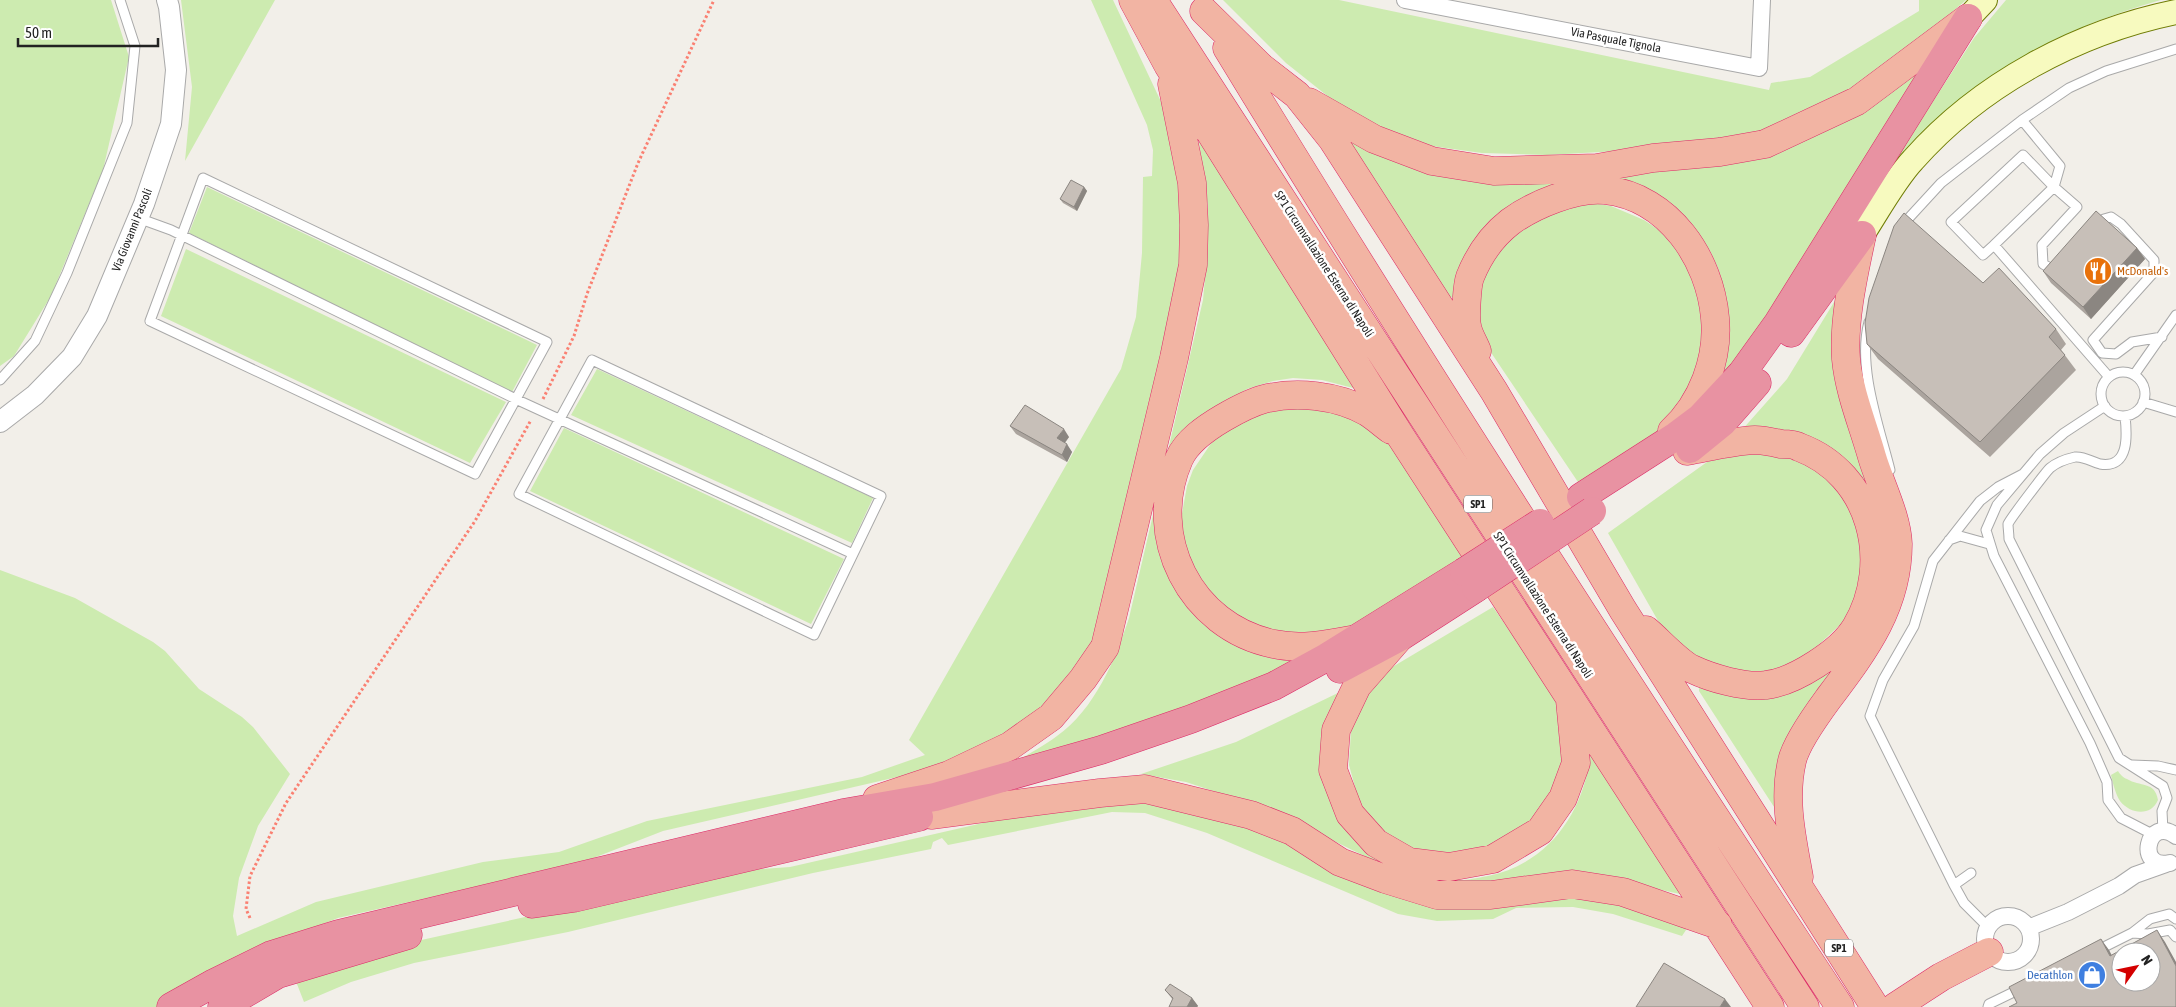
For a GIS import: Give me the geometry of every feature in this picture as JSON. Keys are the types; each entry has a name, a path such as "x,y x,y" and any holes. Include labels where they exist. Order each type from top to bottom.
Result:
{"highway":[{"path":"843,813 894,793 949,775 1010,746 1052,717 1083,679 1104,647 1174,358 1193,265 1192,183 1168,65 1146,1"},
{"name":"SP1 Circumvallazione Esterna di Napoli","path":"1146,1 1286,204 1612,713 1804,1007"},
{"name":"SP1","path":"1201,6 1261,68 1296,95 1332,140 1494,391 1623,610 1875,1007"},
{"name":"SP1","path":"1201,6 1343,240 1608,655 1840,1007"},
{"path":"1296,95 1374,139 1432,162 1494,171 1596,168 1653,158 1720,152 1765,144 1857,101 1976,9"},
{"path":"1646,455 1700,418 1742,374 1778,323 1976,9"},
{"path":"1168,65 1401,437"},
{"path":"1494,391 1466,326 1469,279 1484,250 1509,223 1545,202 1576,193 1605,190 1633,197 1661,212 1690,243 1707,277 1714,306 1716,331 1712,363 1699,398 1683,422 1587,504"},
{"path":"171,1007 270,955 338,934 843,813 935,797 1110,747 1191,719 1274,686 1357,639 1470,580 1587,504 1687,451 1722,423 1757,384 1862,235"},
{"path":"1802,890 1791,836 1787,800 1792,759 1814,717 1861,656 1883,617 1894,578 1898,543 1893,495 1855,398 1846,358 1850,305 1862,235"},
{"path":"1357,639 1313,646 1292,647 1273,644 1253,638 1212,615 1182,575 1173,552 1168,529 1167,505 1179,458 1194,438 1237,410 1262,399 1288,395 1316,396 1342,402 1366,412 1401,437"},
{"name":"SP1","path":"1401,437 1770,1007"},
{"path":"1623,610 1690,668 1730,682 1765,686 1794,677 1830,655 1856,628 1871,593 1875,560 1870,522 1866,509 1853,487 1828,462 1799,446 1755,440 1687,451"},
{"path":"1470,580 1400,637 1357,686 1336,730 1333,770 1350,814 1376,843 1409,862 1449,868 1493,859 1540,831 1563,798 1576,762 1569,696"},
{"path":"222,1007 278,974 492,909 574,898 931,815 1174,744 1280,700 1400,637"},
{"path":"931,815 1091,794 1145,789 1252,815 1292,831 1340,862 1385,879 1437,895 1491,895 1572,884 1623,892 1718,925"},
{"path":"1905,1001 1941,977 1989,940"}],"main road":[{"path":"1862,235 1912,160 1958,116 2010,78 2080,41 2143,18 2176,12"}],"street":[{"name":"Via Giovanni Pascoli","path":"0,422 35,395 72,357 97,316 138,218 171,124 176,70 167,0"},
{"name":"Via Pasquale Tignola","path":"1405,0 1759,68 1762,0"},
{"path":"2164,834 2148,844 2149,854 2156,862 2171,862"},
{"path":"2028,928 2068,912 2135,875 2171,862"},
{"path":"2012,916 2018,918 2031,934 2029,948 2020,959 2007,962 2000,961 1989,940 1998,918 2012,916"}],"lane":[{"path":"0,380 35,341 67,273 126,123 135,46 120,0"},
{"path":"1900,235 1907,220 1941,183 2022,120 2069,88 2106,71 2176,49"},
{"path":"2022,120 2060,166 2054,186 1983,254 1951,222 2023,155 2054,186 2078,208 2042,245 2043,264 2050,268 2064,263"},
{"path":"203,178 547,342 475,474 150,321 182,237 203,178"},
{"path":"138,218 171,230 560,420 853,554"},
{"path":"2090,234 2104,219 2111,218 2121,224 2154,260 2154,272 2093,340 2102,353 2116,354 2132,342 2162,337"},
{"path":"1994,245 2109,376"},
{"path":"1872,309 1866,334 1868,384 1893,495"},
{"path":"2134,375 2176,315"},
{"path":"592,360 880,496 853,554 814,635 519,494 592,360"},
{"path":"2122,372 2134,375 2142,384 2144,390 2143,402 2136,411 2125,416 2114,414 2104,406 2101,393 2102,387 2109,376 2122,372"},
{"path":"2143,402 2176,412"},
{"path":"2104,406 2064,433 2040,454 1997,505 1986,530 1989,544 2090,743 2107,782 2108,800 2121,818 2164,834 2162,811 2167,798 2163,786 2119,758 2009,539 2008,522 2050,468 2063,460 2076,457 2100,464 2109,464 2118,460 2126,450 2128,436 2125,416"},
{"path":"1989,940 1954,885 1870,716 1883,680 1914,626 1933,561 1980,501 1998,487 2023,474"},
{"path":"1949,540 1960,536 1989,544"},
{"path":"2129,765 2158,766 2176,770"},
{"path":"1954,885 1971,873"},
{"path":"2088,955 2132,933 2150,919 2169,914 2176,919"},
{"path":"2132,933 2148,934 2170,930 2176,937"},
{"path":"1988,1007 1989,1004 2034,982"}],"green space":[{"path":"0,0 111,0 129,57 103,170 51,296 14,356 0,366"},
{"path":"181,0 275,0 185,161 192,87"},
{"path":"1091,0 1113,0 1164,108 1181,173 1181,291 1096,646 1047,713 945,766 663,831 578,864 338,918 264,947 159,1007 0,1007 0,570 75,598 153,642 165,651 199,689 242,717 253,727 290,774 258,826 239,878 233,916 237,936 316,902 483,862 559,852 647,821 862,777 925,755 909,740 1121,369 1136,317 1142,253 1143,177 1152,176 1153,150 1147,125"},
{"path":"1223,0 1339,0 1769,90 1771,83 1810,77 1919,11 1919,0 1966,0 1880,75 1752,138 1689,147 1547,155 1482,153 1431,146 1377,127 1330,98 1286,63"},
{"path":"2006,0 2161,0 2121,12 2084,27 2016,61 1984,82 1953,106 1923,132 1894,162 1974,38"},
{"path":"1928,57 1758,338 1724,373 1729,338 1727,302 1718,268 1710,251 1698,234 1599,181 1464,264 1453,297 1450,298 1349,141 1600,175 1664,171 1733,161"},
{"path":"1206,141 1357,389 1322,380 1293,378 1273,381 1247,389 1219,406 1161,509 1237,645 1271,658 1289,661 1288,665 1210,700 1139,725 1014,763 1057,736 1082,712 1093,698 1110,667 1129,618 1203,300 1208,207 1199,142"},
{"path":"207,187 537,345 512,392 189,233"},
{"path":"1593,203 1611,206 1644,220 1659,230 1684,256 1709,324 1683,413 1582,488 1490,351 1479,319 1477,295 1485,271 1501,244 1545,210"},
{"path":"186,249 506,402 470,463 161,316"},
{"path":"1839,294 1877,501 1741,431 1787,379"},
{"path":"597,369 873,498 852,543 571,415"},
{"path":"1274,406 1347,411 1393,443 1466,562 1346,636 1296,644 1219,611 1185,553 1181,519 1187,486 1193,470 1212,442 1239,421"},
{"path":"564,428 844,559 811,624 530,491"},
{"path":"1772,450 1818,468 1852,505 1865,566 1851,610 1842,623 1810,653 1790,667 1771,672 1748,673 1724,669 1699,659 1680,647 1661,626 1608,533 1707,462 1722,455"},
{"path":"1493,607 1554,695 1563,717 1566,765 1526,838 1433,860 1389,838 1366,813 1358,798 1349,765 1351,730 1363,699 1384,672"},
{"path":"1850,649 1776,810 1699,691 1699,682 1715,688"},
{"path":"1342,691 1344,811 1443,876 1459,880 1488,876 1510,869 1546,847 1572,813 1581,794 1591,750 1689,896 1607,878 1453,885 1425,881 1383,865 1297,823 1243,801 1186,782 1141,774 1236,742"},
{"path":"2118,771 2122,776 2154,790 2158,800 2151,809 2140,812 2135,811 2129,809 2120,801 2111,775"},
{"path":"1137,797 1204,809 1370,879 1594,896 1688,927 1682,936 1613,914 1573,907 1516,908 1493,919 1437,921 1398,914 1207,833 1145,813 1112,812 948,845 942,838 933,842 931,849 813,873 568,932 414,963 351,982 304,1002 295,979 385,948 734,871 790,867 1080,801"}],"building":[{"path":"1071,180 1084,187 1074,207 1060,199"},
{"name":"McDonald's","path":"2096,211 2137,248 2083,307 2043,271"},
{"path":"1904,213 1983,283 1999,268 2056,329 2049,337 2065,355 1980,442 1867,344 1865,323 1869,298 1894,226"},
{"path":"1025,405 1064,429 1057,438 1067,444 1062,455 1010,426"},
{"name":"Decathlon","path":"2157,930 2176,966 2176,1007 2009,1007 2017,1003 2009,987 2101,939 2111,955 2111,992 2161,992 2161,942 2135,942"},
{"path":"1664,963 1725,999 1720,1007 1636,1007"},
{"path":"1170,984 1192,998 1187,1007 1169,1007 1173,998 1165,990"}],"place":[{"name":"McDonald's","path":"2098,271"},
{"name":"Decathlon","path":"2092,975"}]}
